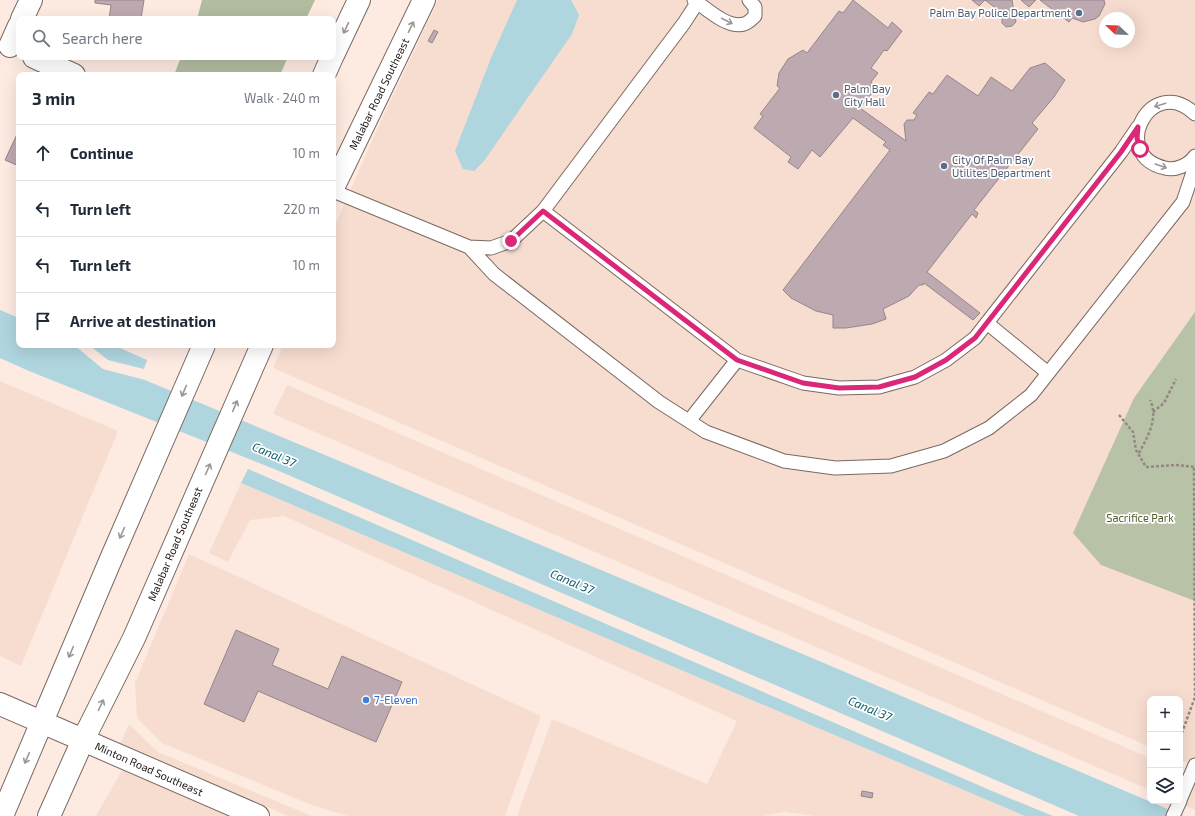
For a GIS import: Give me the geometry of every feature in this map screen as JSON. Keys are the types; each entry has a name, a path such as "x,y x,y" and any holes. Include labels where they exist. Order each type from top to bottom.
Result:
{"main road":[{"path":"23,16 31,0"},
{"path":"336,50 359,0"},
{"name":"Malabar Road Southeast","path":"336,182 424,0"},
{"path":"10,46 16,33"},
{"path":"41,60 67,72"},
{"path":"325,72 331,60"},
{"name":"Malabar Road Southeast","path":"49,816 134,638 261,348"},
{"path":"2,816 201,350"},
{"name":"Minton Road Southeast","path":"0,704 258,816"}],"lane":[{"path":"336,193 469,247 491,248 511,241 543,211 684,23 697,1 714,15 733,24 745,24 754,16 755,2"},
{"path":"543,211 737,360 803,383 839,388 879,387 915,377 946,360 975,338 1121,152 1138,127 1143,116 1154,107 1173,102 1187,106 1195,114"},
{"path":"1138,127 1137,138 1140,149 1156,166 1168,169 1177,168 1192,161 1195,156"},
{"path":"469,247 494,274 659,402 706,432 784,461 834,468 891,466 944,451 989,428 1031,395 1183,202 1195,166"},
{"path":"987,323 1048,374"},
{"path":"689,421 737,360"},
{"path":"1183,793 1195,765"},
{"path":"1173,816 1178,804"}],"path":[{"path":"1153,413 1164,403 1176,379"},
{"path":"1139,454 1149,434 1154,417 1150,400"},
{"path":"1118,415 1133,432 1136,450 1146,467 1176,465 1194,467 1194,698 1182,732"}],"shaded area":[{"path":"438,0 1195,0 1195,766 1183,761 1183,696 1147,696 1147,746 273,368 282,348 336,348 336,223 373,138"},
{"path":"0,381 118,431 21,666 0,656"},
{"path":"287,385 1147,757 1147,789 273,414"},
{"path":"241,483 1025,816 815,816 785,812 763,816 517,816 552,719 707,784 737,721 284,516 250,520 228,562 209,553"},
{"path":"189,554 541,716 505,816 348,816 314,806 162,743 137,718 135,683"},
{"path":"129,724 158,752 312,816 288,816 120,744"},
{"path":"128,760 258,816 96,816"},
{"path":"1183,772 1195,778 1195,810 1182,804 1183,804"}],"green space":[{"path":"202,0 315,0 307,16 198,16"},
{"path":"180,60 287,60 281,72 175,72"},
{"name":"Sacrifice Park","path":"1195,312 1195,601 1101,565 1073,533 1134,398"}],"water":[{"path":"517,0 571,0 579,15 572,34 484,161 474,171 463,169 455,151 491,58"},
{"name":"Canal 37","path":"0,310 16,317 16,348 78,348 103,369 145,380 805,655 1147,800 1147,804 1156,804 1184,816 1079,816 279,471 0,358"},
{"path":"93,348 120,348 147,360 144,369 108,360"},
{"path":"248,469 1053,816 1025,816 241,483"}],"building":[{"path":"95,0 144,0 141,16 109,16 111,5 95,3"},
{"name":"City Of Palm Bay Utilites Department","path":"853,0 888,28 892,22 902,31 887,51 884,50 871,68 878,73 871,82 877,87 860,108 906,141 904,124 907,120 914,120 917,115 913,113 929,92 933,94 947,75 978,96 991,77 1012,91 1030,68 1045,63 1065,80 1054,97 1032,123 1038,129 974,210 978,213 976,218 972,214 927,272 980,313 973,320 924,283 923,285 919,285 909,296 883,309 886,319 872,324 846,328 833,328 833,315 816,311 791,298 783,290 890,150 883,145 886,142 853,118 820,157 812,150 798,169 788,162 791,157 754,128 763,116 760,114 780,88 777,86 779,73 788,59 803,50 807,53 839,11 843,13"},
{"path":"972,0 985,0 979,6"},
{"name":"Palm Bay Police Department","path":"985,0 1012,0 1016,22 1012,26 1006,27 1002,23 1002,13"},
{"name":"Palm Bay Police Department","path":"1021,0 1036,0 1029,7"},
{"name":"Palm Bay Police Department","path":"1040,0 1104,0 1105,4 1101,12 1099,12 1099,16 1095,19 1083,22 1072,18 1069,22"},
{"path":"434,30 438,32 432,43 428,41"},
{"path":"16,136 16,165 5,160"},
{"path":"236,630 279,649 272,665 328,689 342,656 402,682 376,742 258,691 244,722 204,704"},
{"path":"862,791 873,793 872,798 861,796"}],"place":[{"name":"Palm Bay Police Department","path":"1079,13"},
{"name":"Palm Bay City Hall","path":"836,95"},
{"name":"City Of Palm Bay Utilites Department","path":"944,166"},
{"name":"7-Eleven","path":"366,700"}],"route":[{"path":"511,241 543,211 737,360 803,383 839,388 879,387 915,377 946,360 975,338 1121,152 1138,127 1137,138 1140,149"}]}
